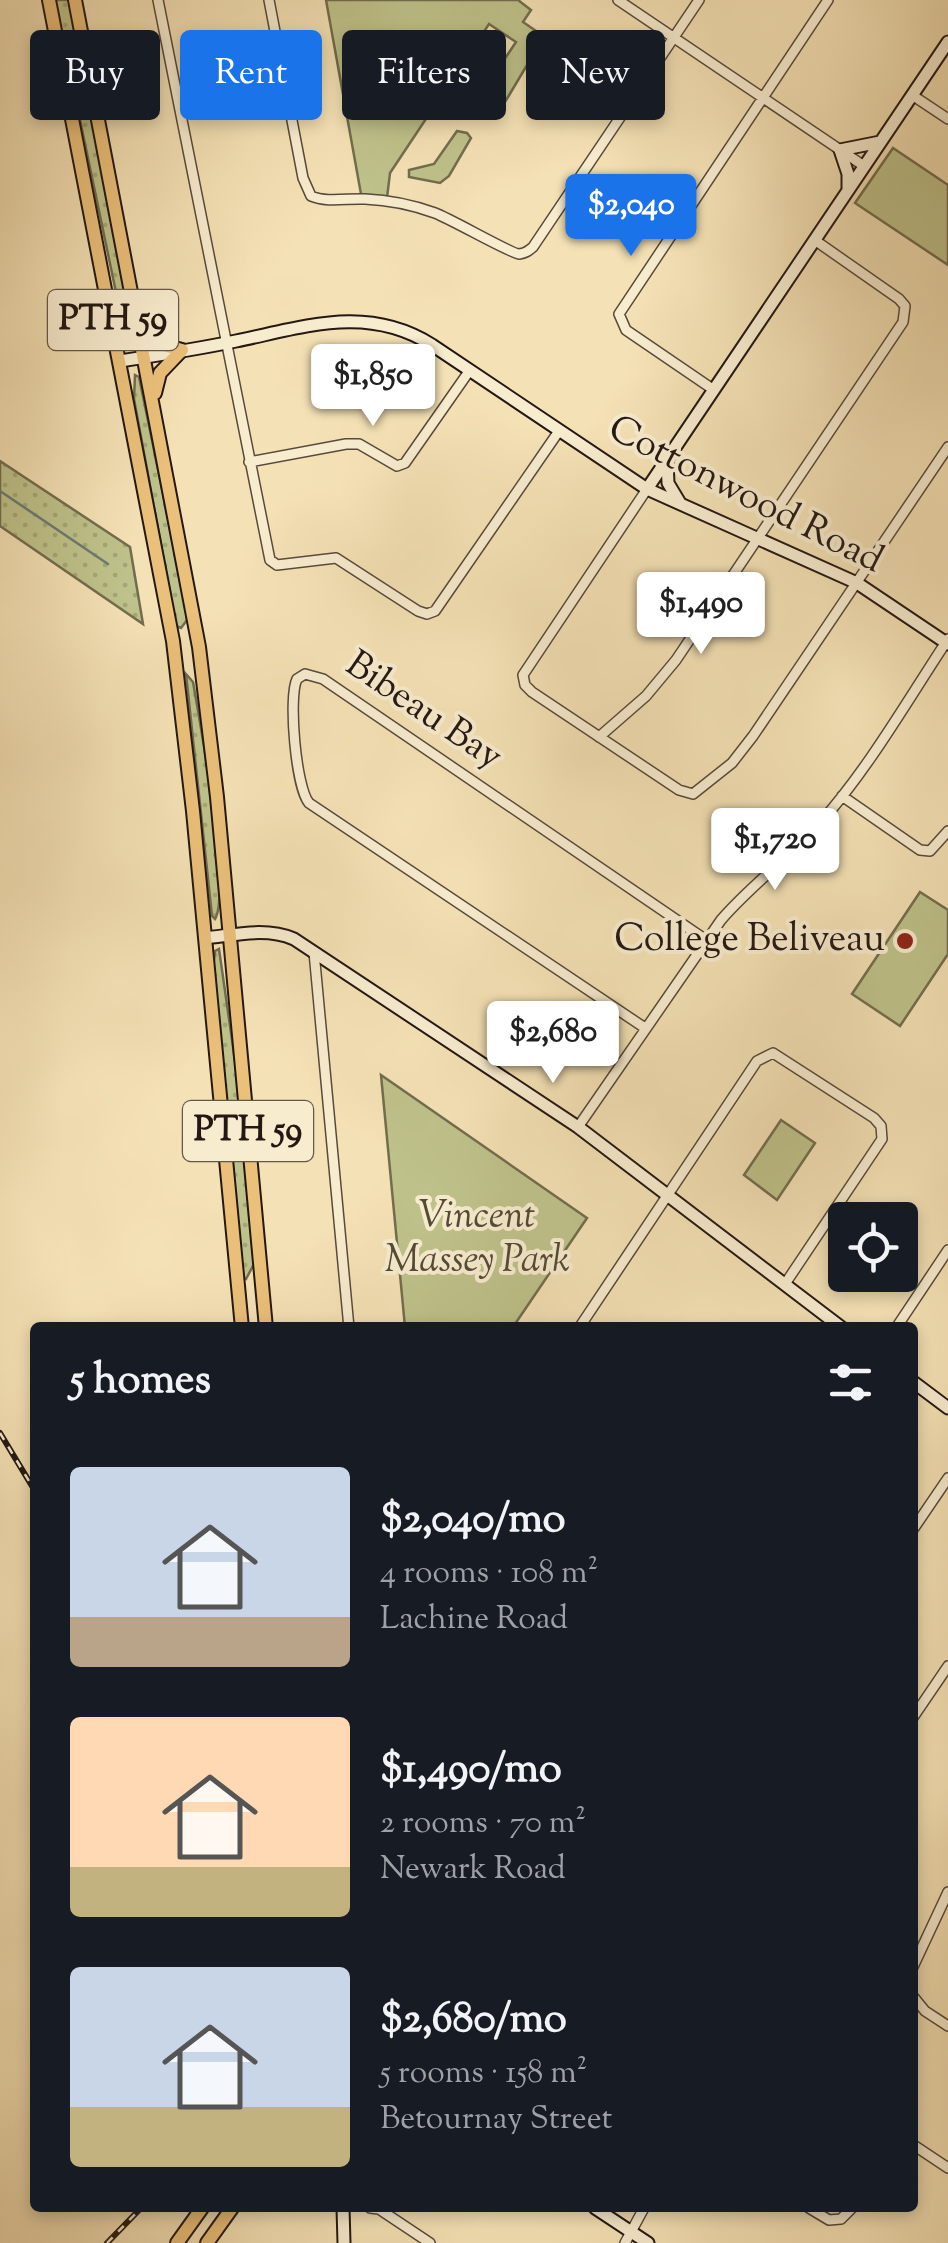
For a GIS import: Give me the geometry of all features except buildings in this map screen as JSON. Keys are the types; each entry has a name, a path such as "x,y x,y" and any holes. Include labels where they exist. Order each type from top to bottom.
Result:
{"main road":[{"name":"PTH 59","path":"49,0 173,641 241,1322"},
{"name":"PTH 59","path":"74,0 154,400 204,685 265,1322"},
{"path":"140,328 156,342 182,350 160,372 154,400"},
{"path":"238,1286 262,1284"},
{"path":"177,2243 199,2212"},
{"path":"207,2243 229,2212"}],"street":[{"path":"158,0 270,560 277,564 336,558 427,614 440,606 558,431"},
{"path":"269,0 303,178 311,196 319,200 398,203 431,212 514,253 524,254 533,247 699,0"},
{"path":"618,0 864,166"},
{"path":"714,390 626,330 619,314 828,0"},
{"path":"948,42 524,675 526,685 679,790 693,794 703,789 732,763 753,736 948,447"},
{"path":"912,94 948,119"},
{"path":"840,150 880,142"},
{"path":"840,150 848,190"},
{"path":"599,736 658,683 905,315 899,299 816,242"},
{"name":"Cottonwood Road","path":"120,361 336,321 388,324 414,334 647,489 856,583 947,642"},
{"path":"249,462 359,444 397,466 405,464 470,370"},
{"path":"668,458 668,483 680,503"},
{"path":"578,1127 706,940 738,900 809,836 842,796 947,642"},
{"name":"Bibeau Bay","path":"644,1028 309,803 301,786 292,699 297,679 305,674 323,680 706,940"},
{"path":"842,796 920,850 930,851 948,831"},
{"path":"205,938 278,932 314,952 578,1127 834,1322"},
{"path":"314,952 348,1322"},
{"path":"583,1322 764,1055 773,1053 874,1118 881,1126 882,1140 785,1284"},
{"path":"900,1322 948,1250"},
{"path":"918,1385 948,1408"},
{"path":"918,1522 948,1478"},
{"path":"918,1710 948,1666"},
{"path":"918,1956 948,1892"},
{"path":"918,2003 948,2026"},
{"path":"918,2148 948,2168"},
{"path":"343,2212 344,2243"},
{"path":"382,2212 430,2243"},
{"path":"600,2212 628,2237 648,2243"},
{"path":"628,2237 642,2212"},
{"path":"816,2212 829,2220 842,2218 848,2212"}],"green space":[{"path":"55,0 69,0 75,30 61,30"},
{"path":"326,0 518,0 531,10 523,22 535,30 526,30 526,67 506,100 506,57 516,42 506,35 506,30 489,24 485,30 342,30 342,89"},
{"path":"80,120 92,120 134,332 130,347"},
{"path":"348,120 425,120 390,173 387,198 361,194"},
{"path":"457,131 471,138 449,176 440,183 409,177 409,170 434,164"},
{"path":"893,148 948,185 948,265 855,203"},
{"path":"135,375 139,377 187,611 181,628 176,626 134,399"},
{"path":"0,461 130,547 143,624 0,526"},
{"path":"186,674 193,682 213,805 219,876 215,919 212,916"},
{"path":"920,892 948,910 948,954 900,1026 852,994"},
{"path":"219,949 237,1075 254,1264 246,1279 213,969 215,951"},
{"name":"Vincent Massey Park","path":"381,1075 587,1218 516,1322 405,1322"},
{"path":"781,1120 815,1143 777,1200 744,1175"}],"waterway":[{"path":"0,491 108,564"}],"railway":[{"path":"0,1433 30,1483"},
{"path":"107,2243 137,2212"}],"place":[{"name":"College Beliveau","path":"905,941"}]}
